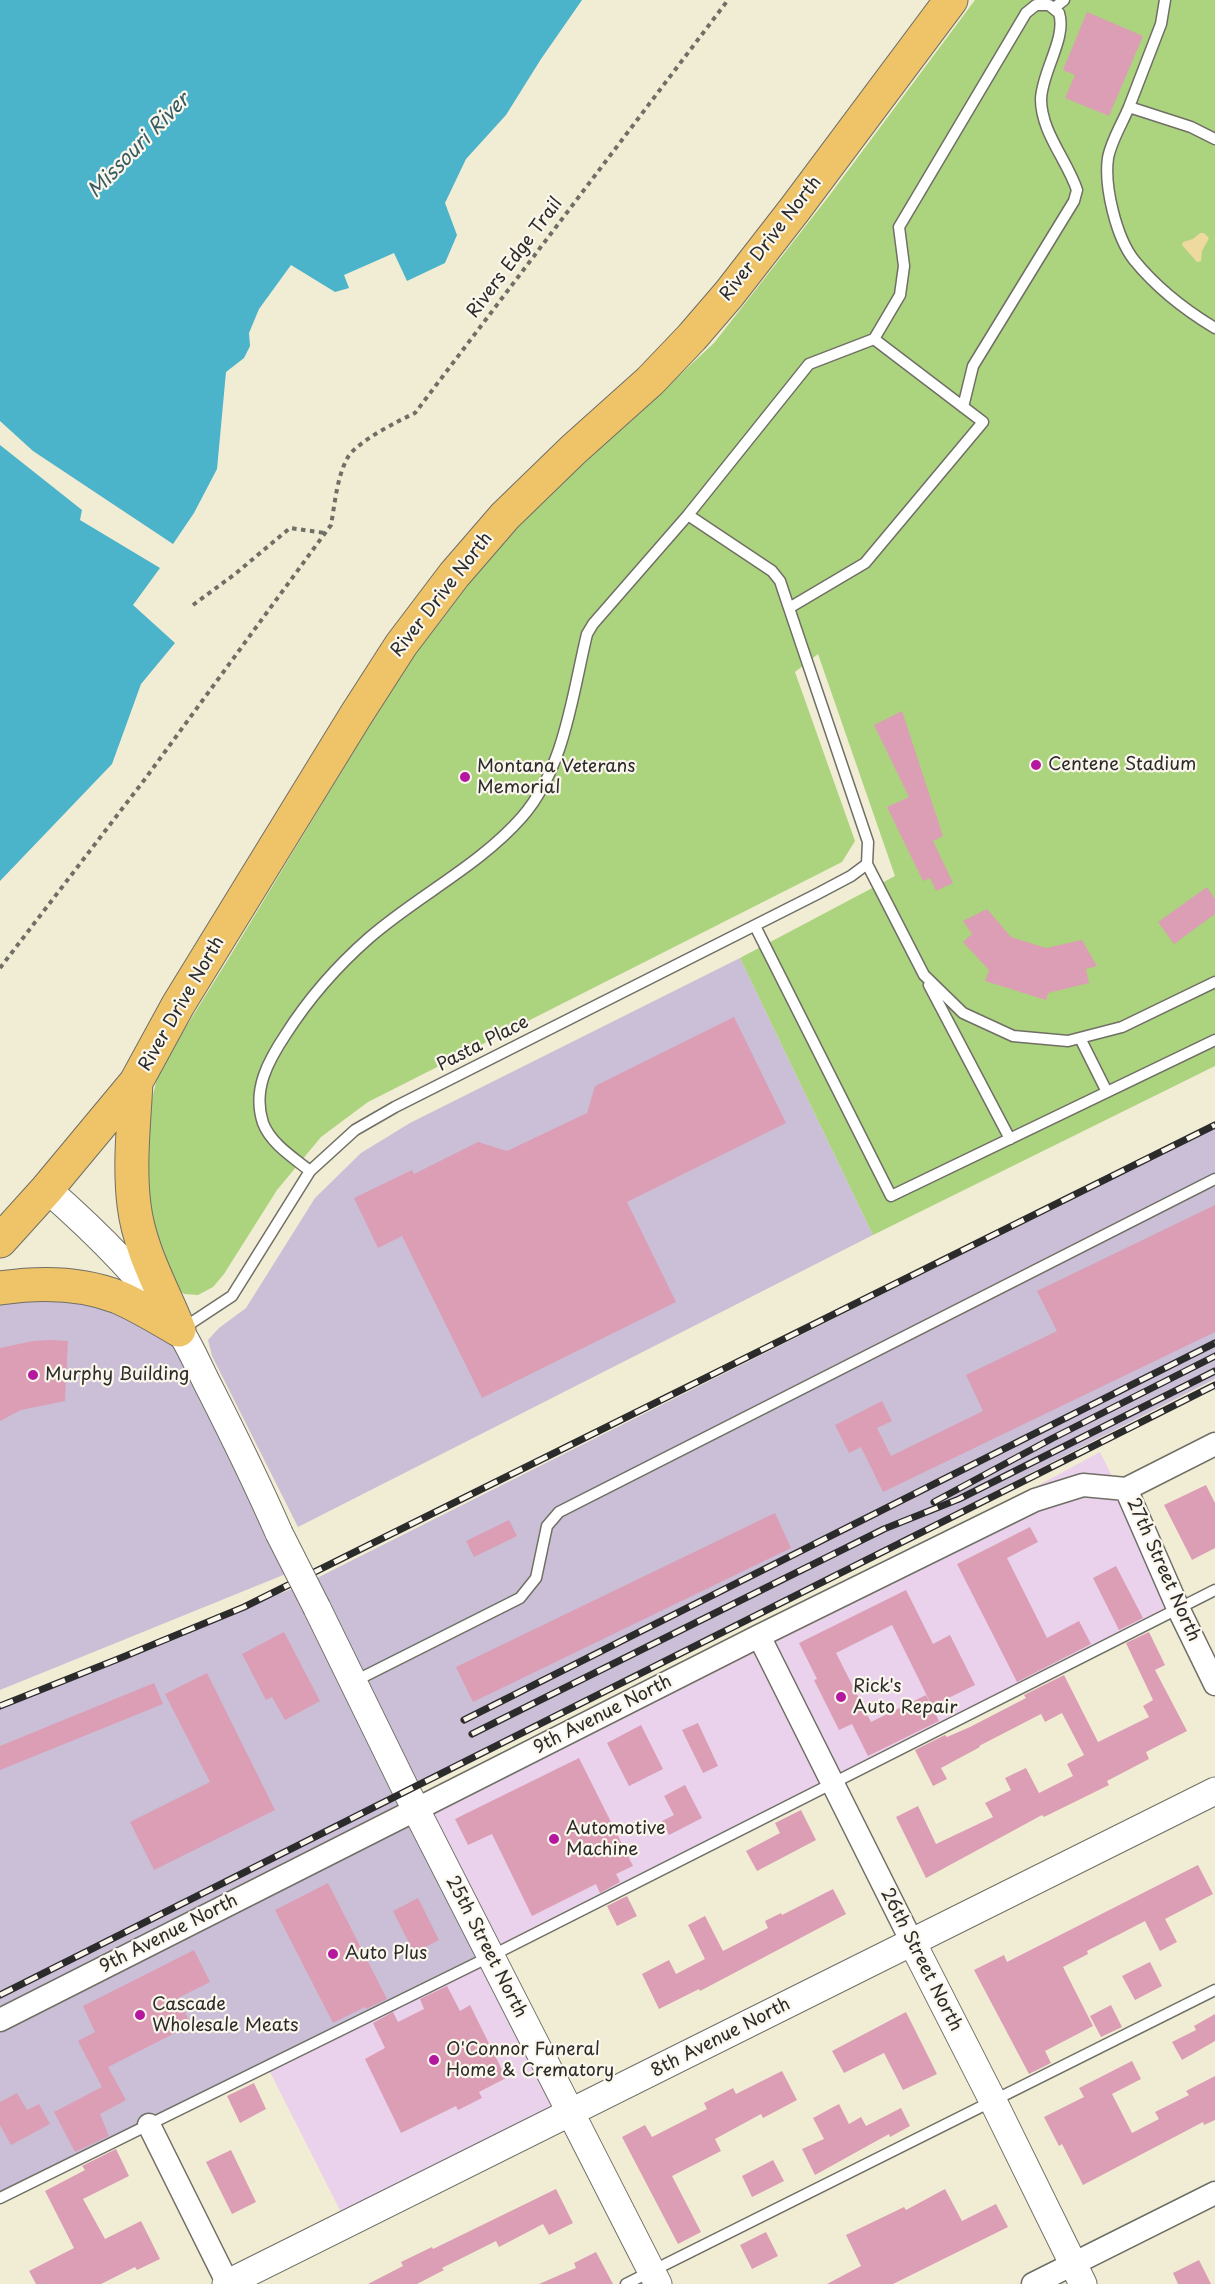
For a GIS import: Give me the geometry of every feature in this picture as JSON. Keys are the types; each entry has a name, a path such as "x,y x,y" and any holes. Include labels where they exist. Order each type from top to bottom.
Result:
{"main road":[{"name":"River Drive North","path":"0,1241 47,1189 136,1082 178,1005 356,715 401,645 454,575 505,516 573,450 650,381 692,338 788,218 951,0"},
{"path":"136,1082 132,1167 134,1207 143,1243 179,1330"},
{"path":"0,1288 30,1283 70,1284 118,1297 179,1330"}],"street":[{"path":"47,1189 114,1251 179,1330"},
{"name":"25th Street North","path":"179,1330 241,1450 279,1533 416,1809 655,2278"},
{"path":"1126,1489 1215,1444"},
{"name":"9th Avenue North","path":"0,2020 759,1636 1035,1500 1083,1485 1126,1489"},
{"name":"27th Street North","path":"1126,1489 1178,1608 1215,1684"},
{"name":"26th Street North","path":"759,1636 1078,2274"},
{"name":"8th Avenue North","path":"227,2284 1215,1791"},
{"path":"149,2125 227,2284"},
{"path":"1033,2284 1078,2274 1215,2193"}],"lane":[{"path":"1054,8 1064,0"},
{"path":"1165,0 1161,24 1108,156 1108,183 1117,224 1133,258 1186,311 1215,328"},
{"path":"310,1172 277,1144 264,1124 260,1107 261,1083 271,1057 325,980 362,944 502,838 523,816 538,795 552,768 562,737 587,634 593,624 688,515 809,364 874,339 900,295 904,266 899,227 1026,13 1036,5 1049,5 1059,13 1061,26 1055,51 1044,74 1041,100 1046,126 1077,190 1074,201 973,366 963,407"},
{"path":"1129,106 1191,127 1215,140"},
{"path":"789,608 865,563 983,422 874,339"},
{"path":"688,515 772,571 780,581 868,842 867,864 1010,1139"},
{"name":"Pasta Place","path":"179,1330 231,1296 310,1172 355,1130 755,926 851,876 867,864"},
{"path":"755,926 891,1196 1215,1040"},
{"path":"924,975 963,1013 1013,1036 1068,1041 1122,1027 1215,982"},
{"path":"1080,1038 1107,1092"},
{"path":"353,1682 520,1598 536,1578 547,1526 559,1512 1215,1179"},
{"path":"0,2198 491,1956 1215,1590"},
{"path":"626,2284 655,2278 993,2101 1215,1990"}],"path":[{"name":"Rivers Edge Trail","path":"325,533 331,525 338,486 349,455 377,433 415,413 728,0"},
{"path":"0,968 145,779 325,533 290,528 235,574 193,605"}],"shaded area":[{"path":"740,958 873,1235 298,1527 212,1356 208,1340 219,1328 246,1308 315,1198 361,1153 410,1123"},
{"path":"1215,1127 1215,1379 408,1791 491,1956 0,2198 0,1706 305,1584"},
{"path":"30,1283 179,1330 298,1569 0,1690 0,1288"},
{"path":"1100,1452 1178,1608 491,1956 570,2114 347,2224 267,2066 416,1809 759,1636"}],"green space":[{"path":"975,0 1215,0 1215,1066 873,1235 740,958 895,876 818,654 795,672 855,841 842,862 368,1102 321,1137 277,1190 224,1274 213,1287 198,1295 184,1294 174,1285 167,1272 148,1206 144,1132 159,1070 412,655 476,569 536,504 623,428 714,343 829,196"}],"sand":[{"path":"1200,233 1204,233 1209,238 1202,251 1201,261 1197,262 1182,245 1183,242 1193,239"}],"water":[{"name":"Missouri River","path":"0,0 582,0 506,115 466,159 445,203 457,235 445,263 407,281 394,253 344,275 349,288 335,292 291,265 259,309 249,333 250,346 244,358 226,372 217,469 194,513 173,544 33,451 0,421"},
{"path":"0,445 82,510 80,520 160,568 133,605 175,643 141,684 112,764 0,881"}],"building":[{"path":"1087,12 1143,36 1109,116 1065,98 1075,75 1063,70"},
{"path":"902,711 943,836 933,841 953,883 936,891 930,878 923,881 887,807 909,797 874,725"},
{"path":"1207,887 1215,899 1215,914 1174,944 1158,922"},
{"path":"987,909 1011,937 1046,948 1082,940 1097,966 1086,969 1089,983 1048,993 1046,1000 985,981 989,970 963,942 972,934 963,921"},
{"path":"734,1017 786,1123 627,1202 676,1302 482,1398 402,1236 378,1248 354,1198 412,1170 414,1174 478,1142 507,1151 587,1113 595,1086"},
{"path":"1215,1205 1215,1332 883,1492 861,1447 849,1453 835,1425 882,1401 892,1421 877,1428 891,1456 983,1411 966,1375 1057,1331 1037,1291"},
{"name":"Murphy Building","path":"33,1341 68,1341 65,1401 21,1410 0,1421 0,1348"},
{"path":"1206,1485 1215,1503 1215,1548 1192,1560 1164,1505"},
{"path":"775,1513 791,1548 473,1702 456,1667"},
{"path":"509,1520 517,1536 474,1557 466,1541"},
{"path":"1030,1527 1038,1542 1007,1558 1047,1638 1079,1621 1091,1644 1017,1682 957,1564"},
{"path":"1116,1566 1143,1618 1119,1630 1093,1578"},
{"path":"906,1590 933,1644 950,1635 975,1685 932,1706 892,1625 836,1653 871,1722 926,1695 939,1721 868,1756 852,1724 839,1730 814,1680 817,1679 799,1643"},
{"path":"284,1632 320,1701 285,1720 272,1697 266,1700 242,1654"},
{"path":"1149,1632 1165,1665 1155,1670 1187,1731 1146,1752 1149,1759 1107,1781 1109,1785 1044,1817 1042,1815 926,1878 896,1817 918,1806 936,1844 993,1817 985,1803 1011,1790 1005,1778 1026,1768 1039,1793 1073,1776 1067,1764 1084,1755 1062,1713 1045,1722 1041,1714 979,1746 941,1768 947,1779 933,1786 915,1750 945,1735 947,1737 970,1727 1026,1698 1024,1695 1064,1675 1098,1742 1149,1717 1143,1706 1153,1700 1126,1643"},
{"path":"207,1673 275,1810 154,1870 130,1822 210,1782 165,1694"},
{"path":"154,1683 163,1704 0,1770 0,1746"},
{"path":"698,1723 718,1766 703,1773 682,1730"},
{"path":"641,1725 663,1769 629,1786 607,1743"},
{"path":"579,1758 633,1866 616,1874 620,1882 600,1893 596,1884 532,1916 492,1834 468,1845 455,1819"},
{"path":"685,1785 702,1818 669,1835 662,1821 674,1815 664,1796"},
{"path":"801,1810 816,1840 757,1871 746,1851 780,1833 775,1823"},
{"path":"1198,1865 1213,1894 1165,1919 1177,1942 1160,1951 1145,1921 1087,1951 1088,1954 1063,1967 1093,2026 1045,2051 1051,2063 1029,2074 974,1970 1004,1955 1007,1962"},
{"path":"328,1883 387,1999 333,2023 275,1910"},
{"path":"833,1889 846,1914 700,1991 699,1989 659,2009 642,1974 669,1960 676,1974 705,1959 688,1925 705,1916 723,1951 768,1928 765,1921 781,1913 782,1915"},
{"path":"627,1896 637,1916 617,1926 607,1906"},
{"path":"418,1898 439,1940 414,1953 393,1911"},
{"path":"194,1950 210,1982 178,1998 191,2025 108,2067 126,2100 100,2114 109,2136 75,2152 54,2112 102,2087 78,2041 95,2032 83,2006"},
{"path":"1150,1962 1162,1986 1135,2000 1122,1976"},
{"path":"447,1986 460,2011 470,2005 506,2078 479,2092 482,2098 458,2110 456,2106 401,2133 365,2059 385,2048 373,2023 393,2012 398,2022 424,2009 420,1999"},
{"path":"1111,2005 1122,2027 1101,2037 1090,2016"},
{"path":"906,2012 937,2074 903,2090 884,2053 844,2073 832,2051"},
{"path":"1215,2014 1215,2041 1182,2060 1172,2042 1196,2030 1194,2026"},
{"path":"1132,2061 1141,2079 1112,2094 1132,2133 1159,2119 1155,2112 1189,2095 1186,2091 1215,2076 1215,2120 1204,2125 1203,2122 1083,2185 1062,2144 1059,2146 1044,2117 1084,2097 1079,2088"},
{"path":"782,2071 797,2100 763,2118 761,2114 715,2139 721,2151 672,2176 701,2232 678,2244 622,2137 645,2125 652,2137 707,2109 704,2103 733,2088 736,2094"},
{"path":"254,2083 266,2109 240,2123 227,2096"},
{"path":"17,2093 27,2110 39,2104 50,2124 11,2145 0,2125 0,2102"},
{"path":"839,2104 849,2124 861,2117 866,2126 901,2108 910,2126 890,2137 889,2134 815,2175 802,2149 824,2139 813,2118"},
{"path":"116,2149 129,2176 83,2199 105,2239 141,2221 160,2259 137,2270 135,2267 101,2284 36,2284 29,2271 74,2248 45,2191 85,2170 82,2166"},
{"path":"231,2150 256,2202 232,2214 206,2162"},
{"path":"773,2160 784,2181 752,2197 742,2176"},
{"path":"556,2189 573,2223 549,2235 543,2224 499,2247 496,2241 442,2268 444,2270 417,2284 368,2284 403,2266 401,2262 432,2247 433,2249"},
{"path":"945,2189 962,2221 996,2204 1008,2227 893,2284 827,2284 861,2266 846,2235 904,2207 906,2210"},
{"path":"766,2232 778,2256 752,2269 740,2245"},
{"path":"596,2252 613,2284 539,2284 576,2268 574,2263"},
{"path":"1199,2260 1211,2284 1178,2284 1173,2273"}],"railway":[{"path":"0,1706 244,1607 1215,1125"},
{"path":"464,1720 1215,1343"},
{"path":"934,1502 1053,1438 1215,1356"},
{"path":"472,1734 884,1529 959,1499 1215,1371"},
{"path":"0,1995 1215,1385"}],"place":[{"name":"Centene Stadium","path":"1036,765"},
{"name":"Montana Veterans Memorial","path":"465,777"},
{"name":"Murphy Building","path":"33,1375"},
{"name":"Rick's Auto Repair","path":"841,1697"},
{"name":"Automotive Machine","path":"554,1839"},
{"name":"Auto Plus","path":"333,1954"},
{"name":"Cascade Wholesale Meats","path":"140,2015"},
{"name":"O'Connor Funeral Home & Crematory","path":"434,2060"}]}
